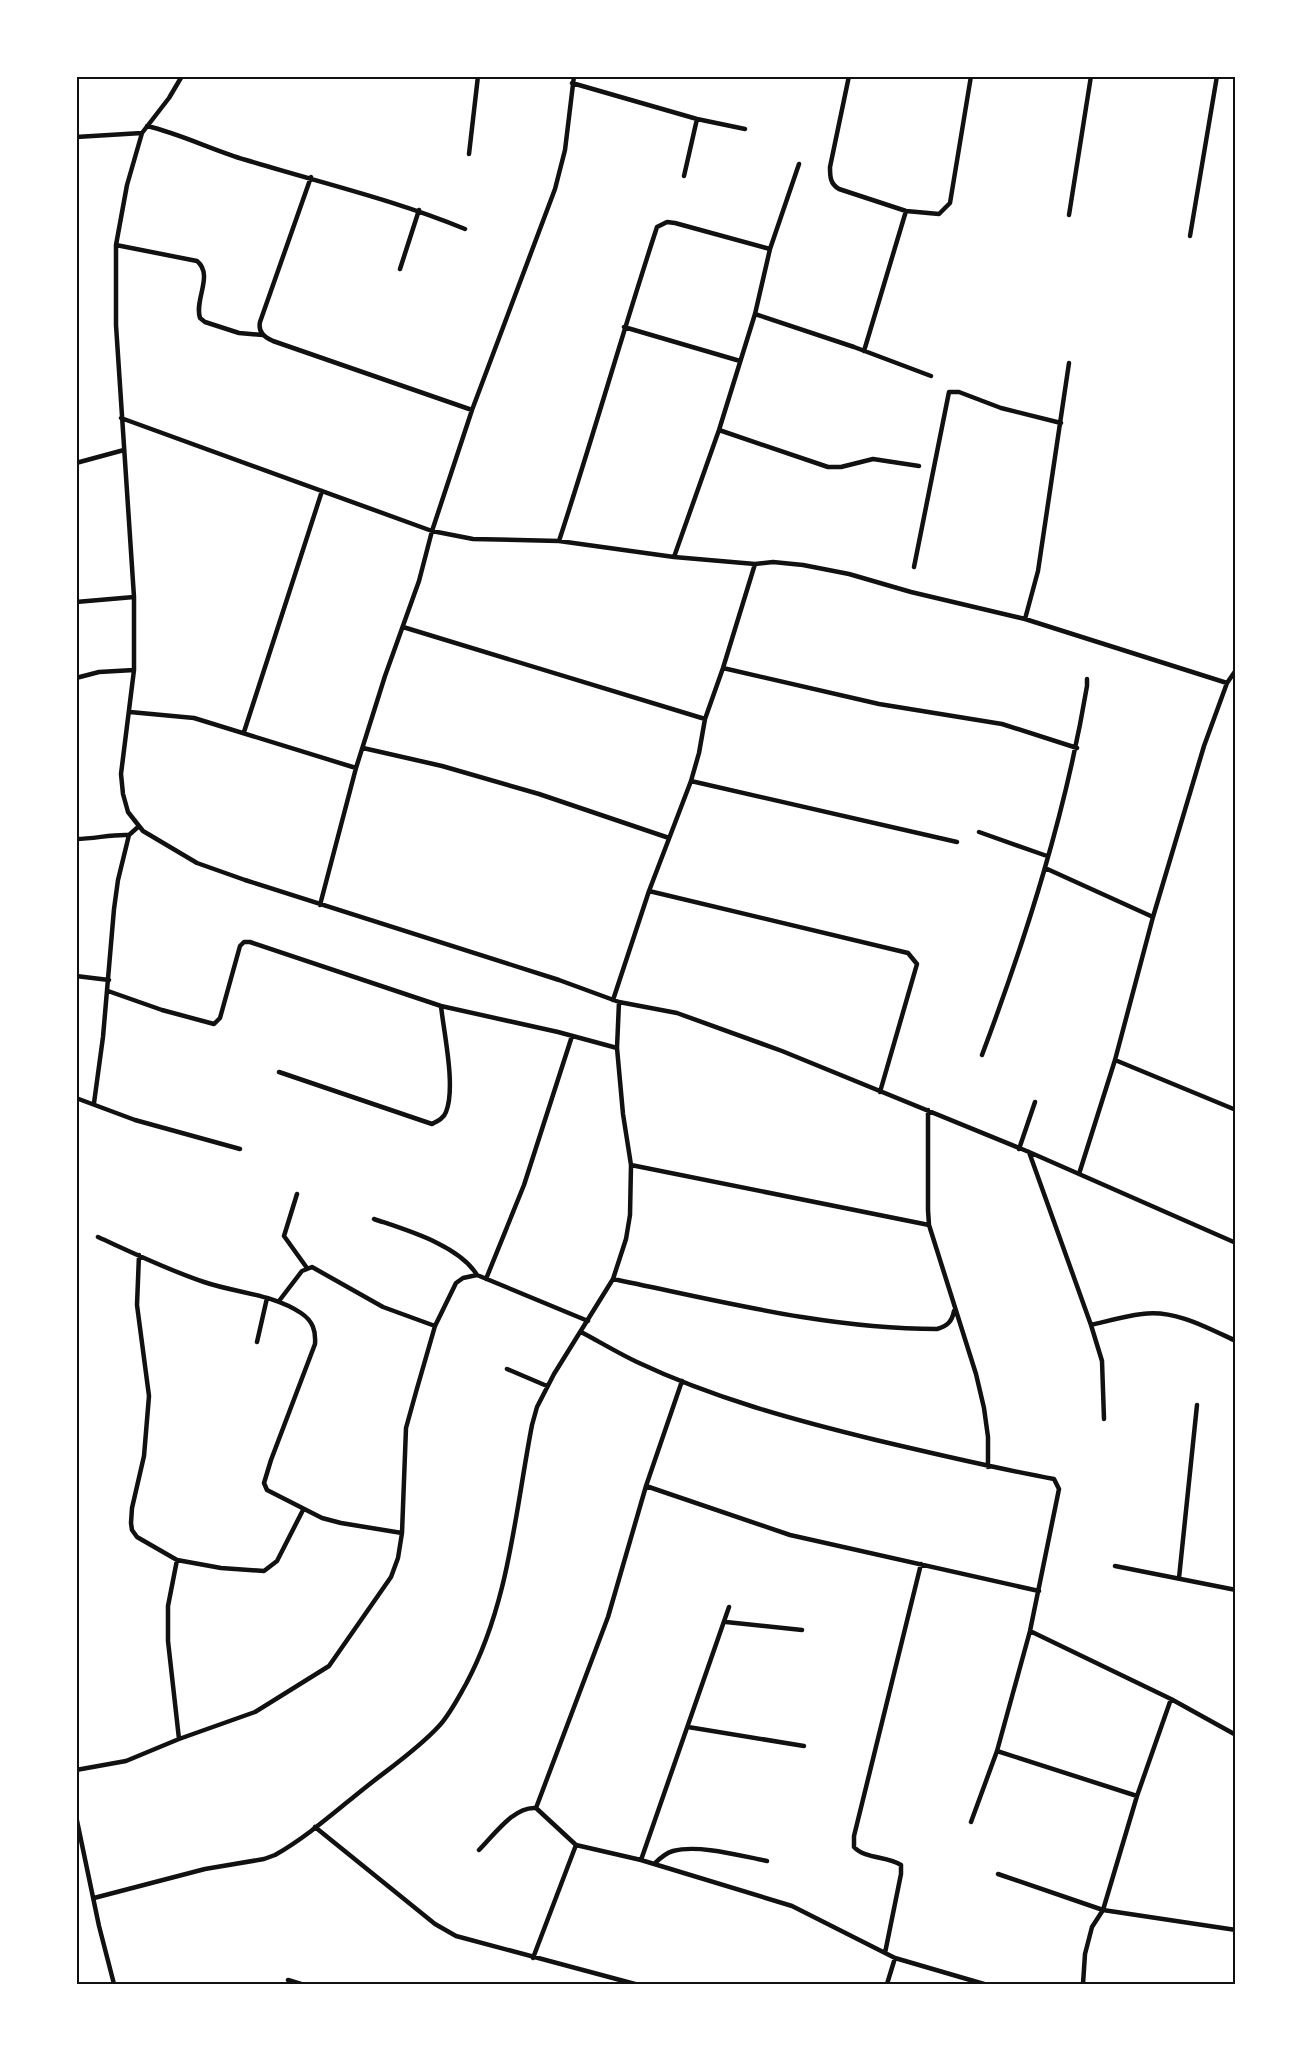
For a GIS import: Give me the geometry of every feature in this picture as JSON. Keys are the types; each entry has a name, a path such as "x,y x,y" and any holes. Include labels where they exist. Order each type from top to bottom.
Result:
{"street":[{"path":"182,76 169,98 142,133 127,185 116,245 116,325 134,597 134,670 121,774 128,812 138,827 197,863 320,905 559,980 619,1002 676,1013 782,1051 1029,1152 1236,1243"},
{"path":"469,154 478,76"},
{"path":"320,905 357,768 419,581 432,531 472,410 555,189 565,150 574,76"},
{"path":"849,76 830,167 832,184 839,189 906,211 939,214 950,203 970,76"},
{"path":"1069,214 1091,76"},
{"path":"1190,236 1217,76"},
{"path":"572,83 697,119 745,129"},
{"path":"684,176 697,119"},
{"path":"147,126 169,131 224,154 311,177 419,210 465,229"},
{"path":"76,137 142,133"},
{"path":"674,557 719,430 754,314 770,249 799,164"},
{"path":"263,335 259,326 260,321 311,177"},
{"path":"400,269 419,210"},
{"path":"864,351 906,211"},
{"path":"559,541 657,227 667,222 681,224 770,249"},
{"path":"116,245 197,261 205,274 198,308 200,318 205,322 239,333 263,335 273,342 472,410"},
{"path":"754,314 931,376"},
{"path":"624,327 740,361"},
{"path":"1025,619 1038,571 1069,363"},
{"path":"914,567 949,392 959,392 1001,408 1061,423"},
{"path":"121,418 432,531 472,539 559,541 674,557 754,564 772,562 802,565 849,574 911,592 1025,619 1227,683"},
{"path":"719,430 828,466 842,467 873,459 919,466"},
{"path":"76,463 124,450"},
{"path":"244,732 322,491"},
{"path":"613,1000 649,891 691,781 705,719 754,564"},
{"path":"76,602 134,597"},
{"path":"403,627 705,719"},
{"path":"723,668 879,704 1002,724 1077,748"},
{"path":"76,678 99,672 134,670"},
{"path":"1078,1174 1115,1060 1204,746 1227,683 1236,670"},
{"path":"982,1055 1015,967 1045,868 1077,748 1087,679"},
{"path":"130,712 194,718 357,768"},
{"path":"363,748 442,766 539,794 669,838"},
{"path":"691,781 957,842"},
{"path":"94,1103 108,991 117,890 129,835 138,827"},
{"path":"979,832 1047,856"},
{"path":"76,839 94,839 111,834 129,835"},
{"path":"1045,868 1154,917"},
{"path":"649,891 908,953 916,964 880,1092"},
{"path":"108,991 162,1010 214,1024 220,1018 240,946 244,942 250,942 441,1006 617,1048"},
{"path":"76,976 109,980"},
{"path":"94,1898 205,1869 264,1859 284,1850 413,1749 441,1724 453,1707 477,1664 502,1591 511,1555 532,1425 537,1407 613,1279 626,1239 630,1215 631,1165 617,1048 619,1002"},
{"path":"279,1072 432,1124 441,1120 446,1113 450,1096 450,1076 441,1006"},
{"path":"486,1279 524,1185 572,1036"},
{"path":"1115,1060 1236,1110"},
{"path":"76,1098 135,1120 240,1149"},
{"path":"1019,1149 1035,1102"},
{"path":"928,1110 929,1225 976,1374 988,1437 988,1467"},
{"path":"1029,1152 1091,1325 1101,1361 1104,1419"},
{"path":"631,1165 929,1225"},
{"path":"297,1194 284,1236 307,1268"},
{"path":"374,1219 426,1238 452,1252 467,1263 477,1275 588,1321"},
{"path":"98,1237 206,1283 279,1301 302,1314 313,1325 316,1332 315,1344 271,1460 264,1483 267,1490 303,1510 341,1523 402,1533"},
{"path":"139,1255 137,1305 149,1396 144,1456 132,1508 131,1523 137,1538 177,1560 221,1568 264,1571 277,1561 303,1510"},
{"path":"279,1301 307,1268 316,1268 383,1307 435,1326"},
{"path":"76,1770 126,1761 255,1712 329,1666 391,1577 398,1558 402,1533 406,1428 435,1326 456,1283 463,1278 477,1275"},
{"path":"613,1279 807,1318 857,1325 937,1329 947,1326 953,1318 955,1309"},
{"path":"257,1342 267,1298"},
{"path":"1091,1325 1144,1313 1172,1316 1199,1324 1236,1341"},
{"path":"581,1332 638,1363 721,1397 801,1422 988,1467 1054,1479 1058,1484 1059,1489 1030,1631 997,1751 972,1822"},
{"path":"507,1369 548,1386"},
{"path":"536,1808 608,1617 646,1486 682,1381"},
{"path":"1179,1578 1197,1405"},
{"path":"646,1486 790,1535 1039,1591"},
{"path":"177,1560 168,1606 168,1641 179,1739"},
{"path":"885,1953 901,1865 892,1860 859,1852 854,1846 854,1836 921,1564"},
{"path":"1115,1566 1236,1590"},
{"path":"641,1860 726,1622 729,1607"},
{"path":"726,1622 802,1630"},
{"path":"1030,1631 1171,1699 1236,1735"},
{"path":"1083,1984 1085,1954 1092,1927 1102,1910 1137,1796 1171,1699"},
{"path":"688,1727 804,1746"},
{"path":"997,1751 1137,1796"},
{"path":"479,1850 519,1811 528,1807 536,1808 576,1845 641,1860 792,1906 895,1958 984,1984"},
{"path":"76,1816 114,1984"},
{"path":"315,1827 382,1883 446,1931 464,1939 635,1984"},
{"path":"533,1958 576,1845"},
{"path":"654,1864 672,1851 686,1849 767,1861"},
{"path":"998,1874 1102,1910 1236,1930"},
{"path":"887,1984 895,1958"},
{"path":"288,1980 301,1984"}]}
